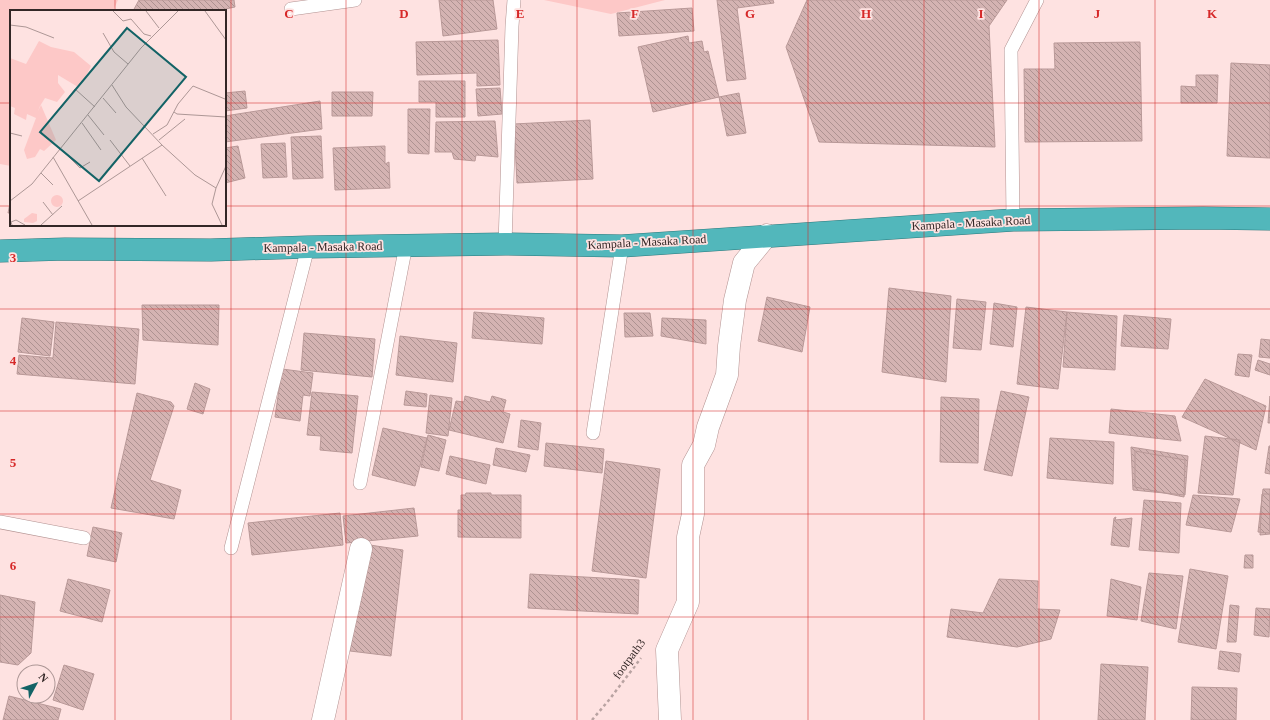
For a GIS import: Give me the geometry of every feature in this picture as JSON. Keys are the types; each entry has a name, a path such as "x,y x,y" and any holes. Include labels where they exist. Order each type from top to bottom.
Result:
{"highway":[{"name":"Kampala - Masaka Road","path":"0,251 66,249 211,250 308,246 505,244 622,246 767,235 1013,220 1195,218 1270,219"}],"street":[{"path":"670,720 667,650 688,602 688,536 693,514 693,465 704,445 708,428 727,375 735,300 744,263 767,235"},
{"path":"323,720 361,549"}],"lane":[{"path":"291,9 354,0"},
{"path":"505,244 514,0"},
{"path":"1013,220 1011,50 1037,0"},
{"path":"360,483 406,245"},
{"path":"231,548 308,246"},
{"path":"593,433 622,246"},
{"path":"0,522 84,538"}],"path":[{"name":"footpath3","path":"592,720 642,658"}],"shaded area":[{"path":"0,0 118,0 113,10 10,10 10,166 0,164"},
{"path":"544,0 665,0 611,14"}],"building":[{"path":"139,0 234,0 235,7 221,10 134,10"},
{"path":"439,0 493,0 497,29 443,36"},
{"path":"717,0 773,0 774,3 737,8 746,79 727,81"},
{"path":"807,0 1007,0 989,26 995,147 819,142 786,47"},
{"path":"692,8 694,31 619,36 617,13"},
{"path":"688,36 689,43 702,41 704,52 708,51 719,97 653,112 638,47"},
{"path":"498,40 500,85 477,86 477,73 417,75 416,42"},
{"path":"1140,42 1142,141 1025,142 1024,69 1055,69 1054,43"},
{"path":"1231,63 1270,65 1270,158 1227,156"},
{"path":"1196,75 1218,75 1217,103 1181,103 1181,86 1196,87"},
{"path":"419,81 465,81 465,117 436,117 436,102 419,102"},
{"path":"500,88 502,114 478,116 476,89"},
{"path":"245,91 247,108 226,111 226,93"},
{"path":"332,92 373,92 372,116 332,116"},
{"path":"739,93 746,133 727,136 719,97"},
{"path":"320,101 322,129 226,142 226,116"},
{"path":"408,109 430,109 429,154 408,153"},
{"path":"590,120 593,179 517,183 514,124"},
{"path":"495,121 498,157 476,155 475,161 454,159 452,152 435,152 436,122"},
{"path":"321,136 323,178 293,179 291,137"},
{"path":"285,143 287,177 263,178 261,144"},
{"path":"238,146 245,178 226,183 226,148"},
{"path":"385,146 385,164 389,162 390,188 335,190 333,148"},
{"path":"889,288 951,296 946,382 882,372"},
{"path":"767,297 810,307 802,352 758,341"},
{"path":"957,299 986,302 981,350 953,348"},
{"path":"994,303 1017,307 1013,347 990,344"},
{"path":"142,305 219,305 218,345 143,340"},
{"path":"1026,307 1067,312 1058,389 1017,384"},
{"path":"474,312 544,318 542,344 472,338"},
{"path":"1067,312 1117,316 1115,370 1063,367"},
{"path":"624,313 650,313 653,336 625,337"},
{"path":"1124,315 1171,319 1168,349 1121,346"},
{"path":"22,318 54,322 50,356 18,352"},
{"path":"662,318 706,320 706,344 661,336"},
{"path":"56,322 139,329 135,384 17,374 19,355 53,358"},
{"path":"304,333 375,339 372,377 301,370"},
{"path":"400,336 457,343 453,382 396,375"},
{"path":"1261,339 1270,340 1270,358 1259,357"},
{"path":"1238,354 1252,355 1249,377 1235,375"},
{"path":"1258,360 1270,364 1270,375 1255,370"},
{"path":"282,369 313,373 310,396 303,395 300,421 275,417"},
{"path":"1205,379 1266,406 1256,450 1182,417"},
{"path":"195,383 210,389 203,414 187,409"},
{"path":"406,391 427,394 426,407 404,405"},
{"path":"1001,391 1029,397 1012,476 984,470"},
{"path":"312,392 358,396 352,453 320,450 321,436 307,435"},
{"path":"137,393 171,402 174,406 150,480 181,490 174,519 111,508"},
{"path":"430,395 452,398 448,436 426,433"},
{"path":"465,396 490,402 492,396 506,400 503,412 510,414 503,443 449,430 456,401 464,402"},
{"path":"1270,396 1270,423 1268,423"},
{"path":"941,397 979,399 978,463 940,462"},
{"path":"1111,409 1175,416 1181,441 1109,433"},
{"path":"521,420 541,423 538,450 518,447"},
{"path":"383,428 427,438 415,486 372,475"},
{"path":"428,435 446,440 439,471 421,467"},
{"path":"1205,436 1240,440 1233,495 1198,493"},
{"path":"1050,438 1114,442 1113,484 1047,478"},
{"path":"546,443 604,449 602,473 544,466"},
{"path":"1270,446 1270,474 1265,473"},
{"path":"1131,447 1188,456 1185,495 1133,490"},
{"path":"496,448 530,455 526,472 493,465"},
{"path":"1135,451 1185,460 1184,497 1135,487"},
{"path":"450,456 490,465 486,484 446,474"},
{"path":"606,461 660,469 646,578 592,571"},
{"path":"1263,489 1270,489 1270,533 1258,532"},
{"path":"466,493 521,495 521,538 458,537 458,510 461,510 461,495 465,495"},
{"path":"1262,494 1270,494 1270,534 1260,535"},
{"path":"1193,495 1240,499 1231,532 1186,525"},
{"path":"1144,500 1181,503 1179,553 1139,550"},
{"path":"414,508 418,536 346,543 343,516"},
{"path":"340,513 343,545 252,555 248,523"},
{"path":"1116,517 1115,520 1132,518 1129,547 1111,545 1114,518"},
{"path":"93,527 122,533 116,562 87,556"},
{"path":"363,544 403,550 391,656 350,651"},
{"path":"1245,555 1253,555 1253,568 1244,568"},
{"path":"1190,569 1228,576 1216,649 1178,642"},
{"path":"1149,573 1183,576 1176,629 1141,621"},
{"path":"530,574 639,580 638,614 528,608"},
{"path":"68,579 110,590 102,622 60,611"},
{"path":"999,579 1038,581 1037,609 1060,610 1051,639 1017,647 947,637 951,609 983,613"},
{"path":"1111,579 1141,587 1137,620 1107,616"},
{"path":"0,595 35,602 31,653 19,664 0,662"},
{"path":"1230,605 1239,606 1236,642 1227,642"},
{"path":"1256,608 1270,609 1269,637 1254,635"},
{"path":"1220,651 1241,654 1239,672 1218,669"},
{"path":"1101,664 1148,667 1145,720 1098,720"},
{"path":"64,665 94,674 83,710 56,701 56,690"},
{"path":"1192,687 1237,688 1236,720 1191,720"},
{"path":"9,696 16,698 16,704 41,704 61,709 58,720 3,720"}]}
